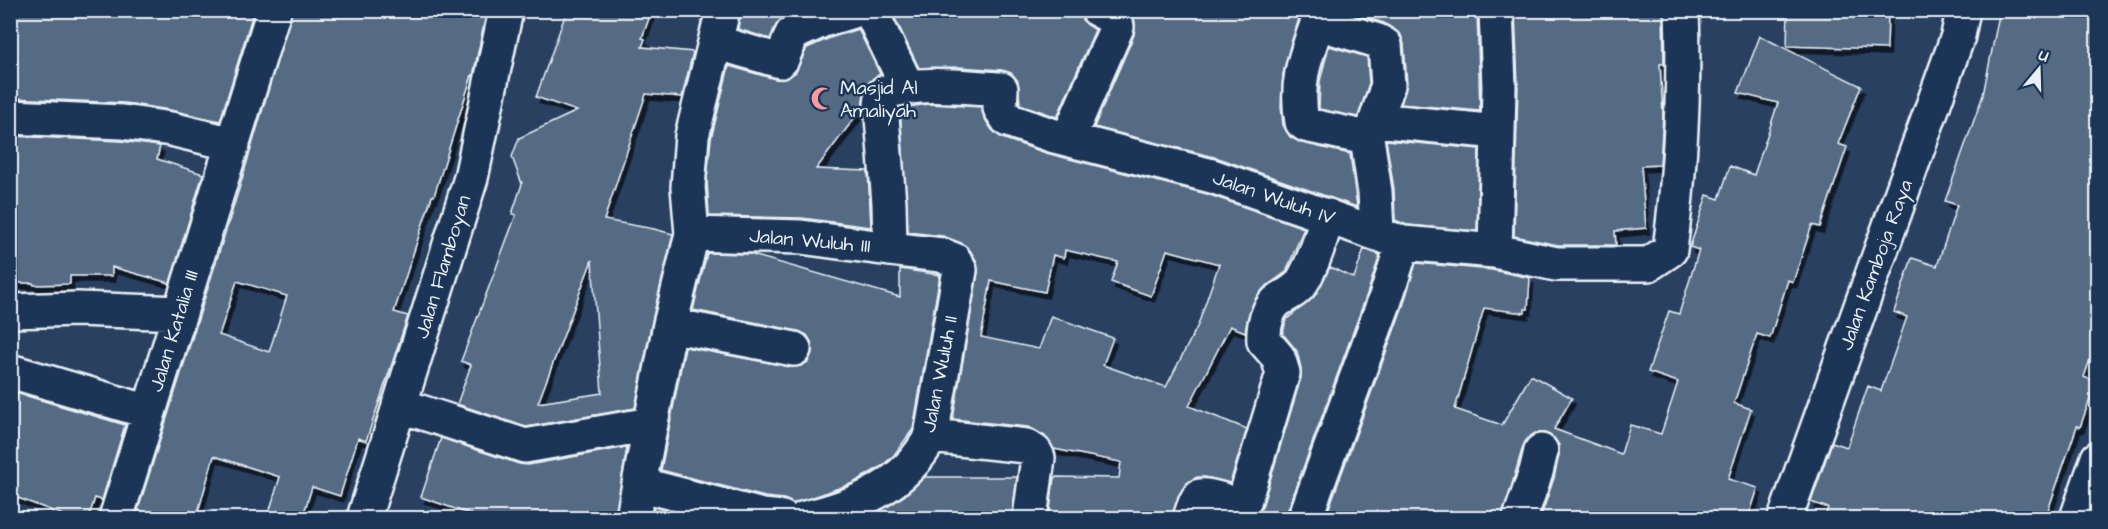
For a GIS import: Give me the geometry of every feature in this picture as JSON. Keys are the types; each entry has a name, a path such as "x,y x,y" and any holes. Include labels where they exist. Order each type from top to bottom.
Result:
{"street":[{"name":"Jalan Katalia III","path":"116,519 274,10"},
{"name":"Jalan Flamboyan","path":"363,519 471,178 506,10"},
{"path":"633,519 670,325 692,234 688,187 693,136 723,10"},
{"path":"715,42 780,61 792,34 823,20 856,10"},
{"path":"867,10 872,14 907,86"},
{"path":"1068,140 1117,27 1115,19 1098,10"},
{"path":"1495,251 1499,86 1496,10"},
{"name":"Jalan Wuluh IV","path":"907,86 1001,99 1008,120 1068,140 1212,176 1390,237 1495,251 1556,264 1649,264 1670,250 1684,69 1682,10"},
{"name":"Jalan Kamboja Raya","path":"1785,519 1958,36 1963,10"},
{"path":"1305,519 1385,300 1390,237 1375,192 1372,129 1388,85 1385,45 1320,17 1306,52 1300,77 1302,122 1306,125 1372,129 1498,132"},
{"name":"Jalan Wuluh III","path":"692,234 801,237 890,249 890,203 881,105 885,92 907,86"},
{"path":"10,117 122,122 171,129 232,144"},
{"path":"1190,519 1198,498 1201,496 1208,496 1238,506 1244,502 1283,373 1278,357 1264,341 1264,326 1273,305 1294,292 1302,282 1314,258 1328,216"},
{"name":"Jalan Wuluh II","path":"805,519 869,498 909,469 931,436 960,270 954,260 941,255 890,249"},
{"path":"10,311 78,309 180,313"},
{"path":"670,325 794,349"},
{"path":"10,371 149,412"},
{"path":"399,405 525,446 651,424"},
{"path":"931,436 1026,446 1035,452 1038,458 1030,519"},
{"path":"1520,519 1541,451"},
{"path":"2077,519 2097,458"},
{"path":"639,484 762,516 782,519"}],"building":[{"path":"10,10 254,10 220,121 125,103 10,98"},
{"path":"292,10 487,10 473,76 394,312 408,316 366,441 358,438 340,496 312,487 302,519 267,519 280,477 214,456 196,519 166,519 138,510 240,186","holes":["237,281 287,296 269,352 219,335"]},
{"path":"567,10 652,10 642,38 645,39 642,47 693,52 682,97 646,94 604,220 673,234 652,321 635,408 526,427 457,404 471,365 461,361 516,215 512,214 522,184 512,157 519,138 577,111 536,97","holes":["592,260 602,393 538,403"]},
{"path":"741,10 798,10 784,17 775,27 770,39 738,29"},
{"path":"891,10 1079,10 1082,20 1095,30 1057,117 1020,104 1018,81 1011,73 1002,70 959,67 919,68"},
{"path":"1131,10 1302,10 1283,74 1281,106 1283,125 1290,137 1302,143 1350,154 1357,207 1218,158 1094,127 1134,35 1135,22"},
{"path":"1342,10 1381,16 1382,13 1392,14 1392,10 1477,10 1480,111 1401,104 1407,84 1404,44 1401,35 1384,23"},
{"path":"1515,10 1663,10 1664,64 1660,64 1663,114 1660,165 1641,166 1646,228 1615,231 1616,245 1558,245 1514,236 1518,86"},
{"path":"1788,10 1888,10 1887,49 1787,46"},
{"path":"2000,10 2097,10 2097,339 2084,377 2096,382 2080,427 2077,426 2045,519 1824,519 1828,508 1811,502 1832,442 1847,447 1868,386 1881,391 1907,317 1894,312 1912,258 1937,266 1957,205 1945,201 1983,95"},
{"path":"858,29 880,74 869,82 862,108 816,169 868,171 871,227 802,218 709,216 707,179 711,139 729,66 775,79 785,79 796,72 807,48"},
{"path":"1760,36 1861,86 1838,144 1847,147 1820,227 1812,225 1793,282 1788,280 1770,338 1757,334 1734,403 1751,409 1728,479 1758,488 1748,519 1540,519 1554,478 1559,445 1554,438 1545,433 1535,433 1523,446 1502,519 1325,519 1403,306 1416,263 1492,270 1530,278 1528,309 1525,309 1525,313 1484,308 1455,409 1502,425 1531,375 1572,398 1554,429 1621,454 1630,425 1661,434 1678,382 1648,372 1669,311 1679,314 1699,250 1690,247 1707,195 1719,199 1730,166 1754,175 1778,103 1738,93"},
{"path":"1329,46 1367,57 1369,83 1358,117 1319,109 1320,81"},
{"path":"929,104 981,107 984,118 992,130 1002,138 1046,153 1207,194 1304,228 1286,272 1264,288 1256,298 1249,313 1245,332 1230,326 1189,406 1247,429 1230,483 1197,477 1187,483 1178,496 1172,519 1049,519 1054,477 1119,478 1121,462 1054,449 1045,436 1028,427 953,419 978,272 976,260 970,250 961,243 943,236 908,232 900,108","holes":["1065,250 1118,262 1111,282 1151,296 1167,250 1219,264 1198,325 1166,387 1103,365 1113,338 1051,316 1039,349 981,337 991,281 1045,292 1053,255 1064,258"]},
{"path":"10,136 120,141 160,146 157,159 203,174 170,283 112,267 112,276 70,276 70,284 10,283"},
{"path":"1386,140 1479,149 1477,231 1407,225 1395,220 1394,189"},
{"path":"1364,249 1380,255 1287,512 1287,519 1253,519 1262,507 1301,378 1297,351 1283,334 1286,320 1314,297 1330,267 1354,278"},
{"path":"707,253 749,254 900,297 900,269 940,275 913,429 894,455 882,466 853,483 794,504 784,499 765,497 661,470 685,347 791,367 801,366 808,362 812,353 811,342 807,335 798,331 693,310"},
{"path":"10,391 125,425 102,500 95,498 88,519 74,519 10,495"},
{"path":"441,438 528,465 627,447 615,519 484,519 421,497"},
{"path":"925,477 1017,477 1012,519 865,519 904,496"},
{"path":"654,507 697,519 652,519"}],"place":[{"name":"Masjid Al Amaliyah","path":"822,99"}]}
